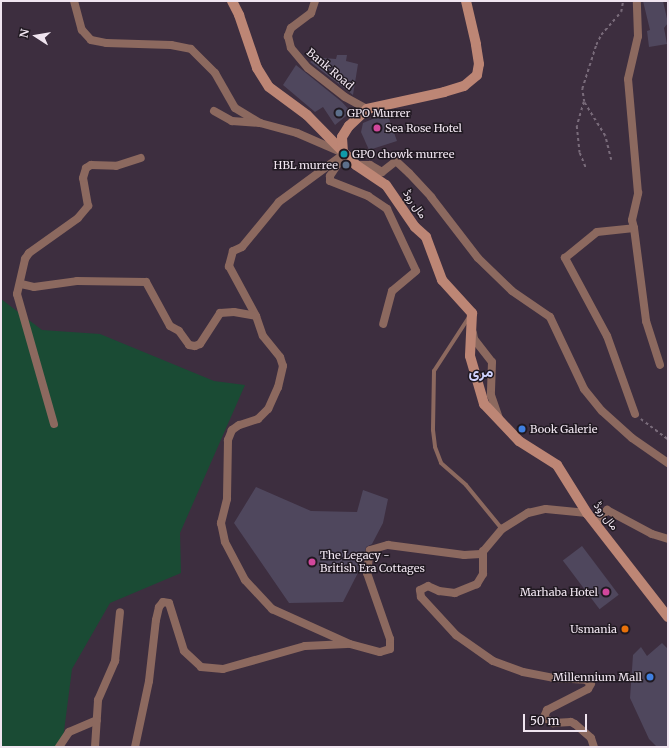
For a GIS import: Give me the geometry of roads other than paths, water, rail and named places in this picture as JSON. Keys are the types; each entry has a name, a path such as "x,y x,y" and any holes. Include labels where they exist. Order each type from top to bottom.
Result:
{"main road":[{"name":"مال روڈ","path":"232,1 239,15 257,68 269,87 307,115 334,140 344,154 356,165 386,185 402,205 415,227 426,237 442,280 471,317 470,356 484,404 519,441 558,465 587,513 597,522 668,618"},
{"path":"344,154 342,137 348,126 367,109 444,92 464,86 477,75 479,64 466,1"}],"street":[{"path":"74,1 82,30 91,40 106,43 171,45 191,49 215,73 235,108 260,123"},
{"name":"Bank Road","path":"315,1 311,13 291,28 288,36 291,48 308,68 345,98 367,109"},
{"path":"637,1 638,36 628,78 638,193 632,220 646,321 660,364"},
{"path":"214,111 232,121 260,123 297,132 344,154"},
{"path":"344,154 280,202 242,247 234,252 229,266 256,316 263,336 280,357 283,366 278,387 268,409 258,419 239,425 232,430 228,440 227,499 221,523 225,542 245,580 272,610 350,644 380,652 390,650 390,639 367,573 370,550 388,545 464,555 481,554 502,529 528,513 546,509 587,513"},
{"path":"344,154 330,176 330,181 368,196 387,209 416,271 392,291 383,324"},
{"path":"54,424 17,294 29,253 78,218 88,206 83,178 86,168 91,165 116,166 141,158"},
{"path":"356,165 370,166 382,172 396,161 409,173 431,197 478,258 512,291 550,317 584,389 602,411 632,438 668,463"},
{"path":"634,228 597,232 565,258 607,336 635,414"},
{"path":"21,284 34,287 77,281 146,282 170,326 179,331 190,345 195,346 200,344 220,313 234,312 256,316"},
{"name":"مال روڈ","path":"471,317 474,339 492,362 491,395 500,422"},
{"path":"597,522 607,510 652,534 668,539"},
{"path":"483,551 483,574 477,584 455,593 439,591 428,586 420,590 421,597 456,635 493,661 524,672 553,678 586,680 591,684 588,690 547,710 544,717 553,723 571,722 575,724 591,738 594,747"},
{"path":"135,747 149,681 156,620 159,607 163,602 169,603 184,651 201,668 223,669 305,646 350,644"},
{"path":"95,747 98,700 115,661 120,612"},
{"path":"59,747 68,732 97,720"}],"lane":[{"path":"471,317 466,318 434,371 433,430 435,447 441,463 466,485 502,529"}],"place":[{"name":"GPO Murrer","path":"339,113"},
{"name":"Sea Rose Hotel","path":"377,128"},
{"name":"GPO chowk murree","path":"344,154"},
{"name":"HBL murree","path":"346,165"},
{"name":"Book Galerie","path":"522,429"},
{"name":"The Legacy - British Era Cottages","path":"312,562"},
{"name":"Marhaba Hotel","path":"606,592"},
{"name":"Usmania","path":"625,629"},
{"name":"Millennium Mall","path":"650,677"}],"district":[{"name":"مری","path":"481,372"}]}
